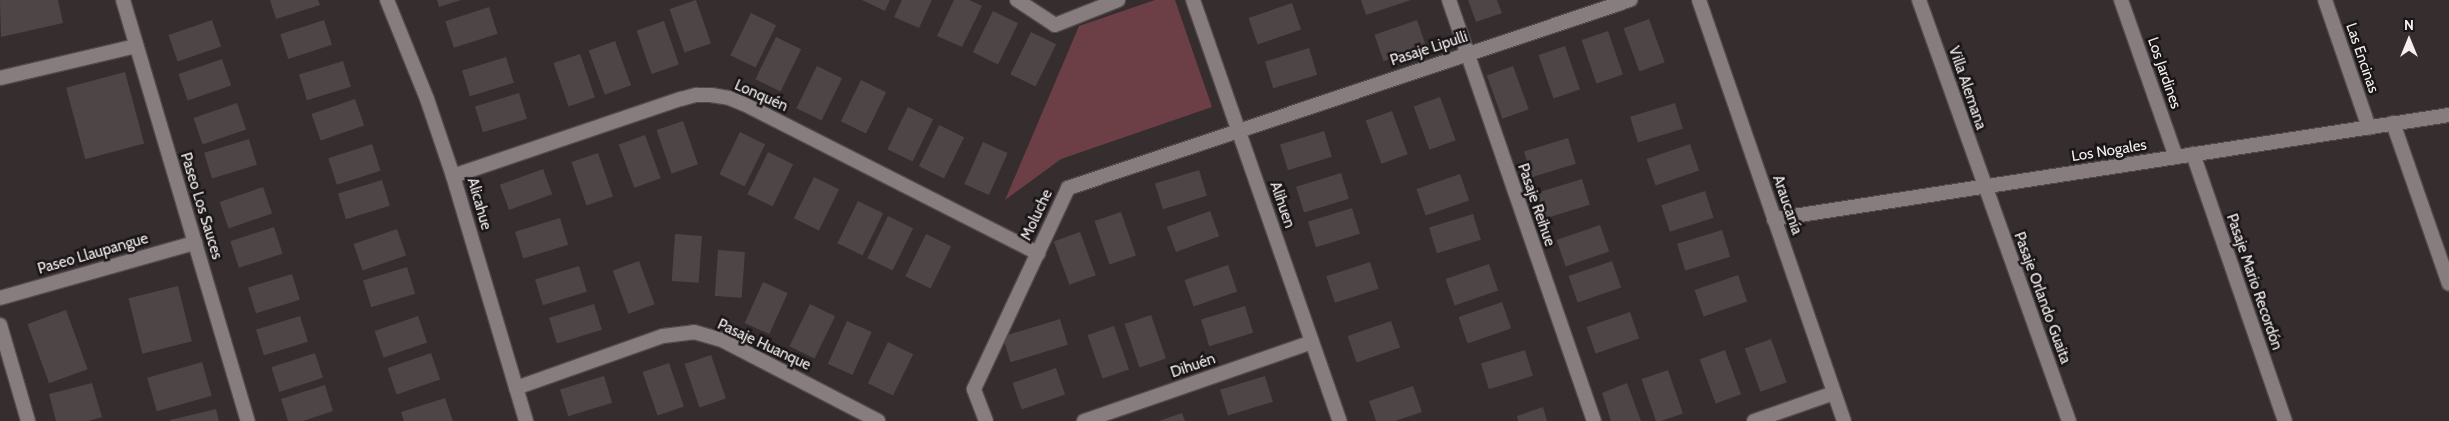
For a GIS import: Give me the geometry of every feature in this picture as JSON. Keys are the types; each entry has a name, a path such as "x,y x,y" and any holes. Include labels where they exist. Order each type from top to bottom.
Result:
{"street":[{"name":"Paseo Los Sauces","path":"123,0 248,421"},
{"name":"Alicahue","path":"387,0 427,99 454,176 526,421"},
{"path":"1017,0 1055,25 1118,0"},
{"name":"Alihuen","path":"1193,0 1340,421"},
{"name":"Pasaje Reihue","path":"1449,0 1594,421"},
{"name":"Pasaje Lipulli","path":"1239,130 1630,0"},
{"name":"Araucanía","path":"1699,0 1844,421"},
{"name":"Villa Alemana","path":"1919,0 1985,187"},
{"name":"Los Jardines","path":"2121,0 2176,157"},
{"name":"Las Encinas","path":"2325,0 2369,128"},
{"path":"0,78 136,46"},
{"name":"Lonquén","path":"454,176 681,99 696,95 711,95 728,98 744,104 1038,253"},
{"name":"Los Nogales","path":"1774,219 2449,115"},
{"path":"2394,124 2449,284"},
{"name":"Moluche","path":"986,421 974,389 1068,188 1239,130"},
{"name":"Pasaje Mario Recordón","path":"2193,154 2285,421"},
{"name":"Pasaje Orlando Guaita","path":"1985,187 2069,421"},
{"name":"Paseo Llaupangue","path":"0,298 195,242"},
{"path":"0,325 28,421"},
{"name":"Pasaje Huanque","path":"516,388 663,336 694,332 722,340 878,421"},
{"name":"Dihuén","path":"1084,421 1312,342"},
{"path":"1754,421 1834,393"}],"shaded area":[{"path":"1155,0 1175,0 1212,107 1061,159 1005,200 1079,26"}],"building":[{"path":"0,0 58,0 63,23 1,37"},
{"path":"270,0 318,0 320,5 276,19"},
{"path":"437,0 461,0 439,7"},
{"path":"696,0 711,43 685,53 670,9"},
{"path":"862,0 890,0 885,11"},
{"path":"902,0 932,0 919,28 894,17"},
{"path":"954,0 969,0 982,6 962,47 937,36"},
{"path":"1361,0 1411,0 1366,15"},
{"path":"1468,0 1497,0 1502,13 1476,22"},
{"path":"1292,3 1301,29 1258,44 1249,18"},
{"path":"489,7 498,34 454,48 445,21"},
{"path":"993,11 1018,23 998,65 973,52"},
{"path":"751,13 776,25 756,68 730,55"},
{"path":"1649,19 1665,62 1639,71 1624,28"},
{"path":"212,20 221,46 178,61 169,35"},
{"path":"324,20 332,45 288,59 280,34"},
{"path":"1417,20 1426,46 1384,61 1374,35"},
{"path":"664,21 679,64 652,74 637,30"},
{"path":"1608,31 1623,74 1597,84 1582,40"},
{"path":"1031,32 1056,44 1036,87 1010,74"},
{"path":"776,37 801,49 781,92 755,79"},
{"path":"615,41 631,85 605,95 589,51"},
{"path":"1565,46 1580,89 1554,99 1539,55"},
{"path":"1309,48 1317,75 1273,88 1265,61"},
{"path":"580,54 595,97 569,107 554,63"},
{"path":"506,57 514,83 470,96 462,70"},
{"path":"222,59 231,85 188,100 179,74"},
{"path":"343,61 351,87 307,100 299,74"},
{"path":"817,66 842,78 822,121 796,108"},
{"path":"1513,66 1529,109 1502,119 1487,76"},
{"path":"125,72 144,143 85,159 66,88"},
{"path":"861,80 886,92 866,134 841,121"},
{"path":"519,93 527,119 483,132 475,106"},
{"path":"1440,97 1456,140 1429,150 1414,107"},
{"path":"355,99 364,125 321,140 312,114"},
{"path":"237,103 246,129 203,144 194,118"},
{"path":"1675,103 1683,129 1638,143 1630,117"},
{"path":"908,107 933,119 913,162 887,149"},
{"path":"1392,111 1408,154 1381,164 1366,121"},
{"path":"683,121 698,164 672,174 657,130"},
{"path":"939,125 964,137 944,179 919,166"},
{"path":"1324,131 1332,157 1288,170 1280,144"},
{"path":"740,132 765,144 745,187 719,174"},
{"path":"645,135 661,178 634,188 619,145"},
{"path":"1568,138 1576,164 1532,177 1524,151"},
{"path":"249,139 257,165 212,179 204,153"},
{"path":"983,142 1008,153 989,195 964,184"},
{"path":"372,144 381,171 337,185 328,158"},
{"path":"1690,144 1699,170 1656,185 1647,159"},
{"path":"768,152 793,164 773,207 747,194"},
{"path":"598,153 613,196 587,206 572,162"},
{"path":"543,169 552,194 509,210 500,185"},
{"path":"1199,170 1207,196 1163,209 1155,183"},
{"path":"1341,173 1349,199 1304,213 1296,187"},
{"path":"1460,174 1469,200 1426,215 1417,189"},
{"path":"814,177 839,189 819,231 794,218"},
{"path":"1582,179 1590,205 1545,219 1537,193"},
{"path":"382,180 390,206 346,219 338,193"},
{"path":"263,187 272,213 229,228 220,202"},
{"path":"1705,191 1714,218 1670,232 1661,205"},
{"path":"858,201 883,213 863,256 837,243"},
{"path":"1352,208 1360,234 1316,247 1308,221"},
{"path":"1210,211 1219,236 1176,252 1167,227"},
{"path":"1121,212 1136,255 1110,265 1095,221"},
{"path":"1473,214 1481,240 1437,253 1429,227"},
{"path":"888,216 913,228 893,271 867,258"},
{"path":"560,218 568,245 523,259 515,232"},
{"path":"1600,225 1609,251 1566,266 1557,240"},
{"path":"274,227 283,254 239,268 230,241"},
{"path":"397,229 406,255 363,270 354,244"},
{"path":"1722,230 1730,257 1685,271 1677,244"},
{"path":"1080,232 1096,275 1069,285 1054,242"},
{"path":"675,234 702,236 699,283 672,281"},
{"path":"926,234 951,246 931,289 905,276"},
{"path":"718,250 745,252 742,298 715,296"},
{"path":"639,261 655,304 628,314 613,271"},
{"path":"1612,261 1621,287 1578,302 1569,276"},
{"path":"1370,262 1379,289 1335,303 1326,276"},
{"path":"1489,264 1498,290 1455,305 1446,279"},
{"path":"1228,265 1237,291 1194,306 1185,280"},
{"path":"579,266 587,292 543,305 535,279"},
{"path":"407,267 415,294 371,307 363,280"},
{"path":"292,274 300,300 256,313 248,287"},
{"path":"1738,275 1747,301 1704,316 1695,290"},
{"path":"763,282 788,293 769,334 745,323"},
{"path":"178,286 192,341 142,354 129,298"},
{"path":"1502,302 1511,328 1468,343 1459,317"},
{"path":"594,304 602,330 557,344 549,318"},
{"path":"810,304 835,316 815,359 789,346"},
{"path":"1245,306 1253,333 1209,346 1201,319"},
{"path":"66,310 88,369 49,383 27,324"},
{"path":"1630,312 1639,338 1596,353 1587,327"},
{"path":"1151,315 1166,358 1140,368 1125,324"},
{"path":"300,316 308,342 264,355 256,329"},
{"path":"418,316 427,342 384,357 375,331"},
{"path":"1060,319 1068,345 1011,362 1003,337"},
{"path":"847,321 872,332 853,375 828,364"},
{"path":"1391,321 1400,347 1357,362 1348,336"},
{"path":"1114,326 1129,369 1103,379 1088,335"},
{"path":"1771,339 1787,382 1760,392 1745,349"},
{"path":"888,342 913,354 893,396 868,383"},
{"path":"1525,350 1533,376 1489,389 1481,363"},
{"path":"1725,350 1741,394 1716,403 1700,359"},
{"path":"315,353 323,378 279,392 271,367"},
{"path":"431,353 440,379 397,394 388,368"},
{"path":"711,355 726,398 700,408 685,364"},
{"path":"202,362 212,396 157,411 147,378"},
{"path":"669,363 684,406 658,416 643,372"},
{"path":"1056,368 1065,394 1022,409 1013,383"},
{"path":"1668,370 1683,413 1656,421 1642,379"},
{"path":"604,376 612,403 568,416 560,389"},
{"path":"1265,376 1273,402 1228,416 1220,390"},
{"path":"92,383 102,417 88,421 56,421 49,394"},
{"path":"1627,383 1641,421 1611,421 1602,393"},
{"path":"325,385 333,411 303,421 288,421 281,399"},
{"path":"1413,386 1422,412 1395,421 1376,421 1369,401"},
{"path":"445,398 453,421 404,421 401,412"},
{"path":"1543,407 1547,421 1518,421 1517,416"},
{"path":"216,409 219,421 170,421 170,420"},
{"path":"1182,413 1185,421 1159,421"}]}
